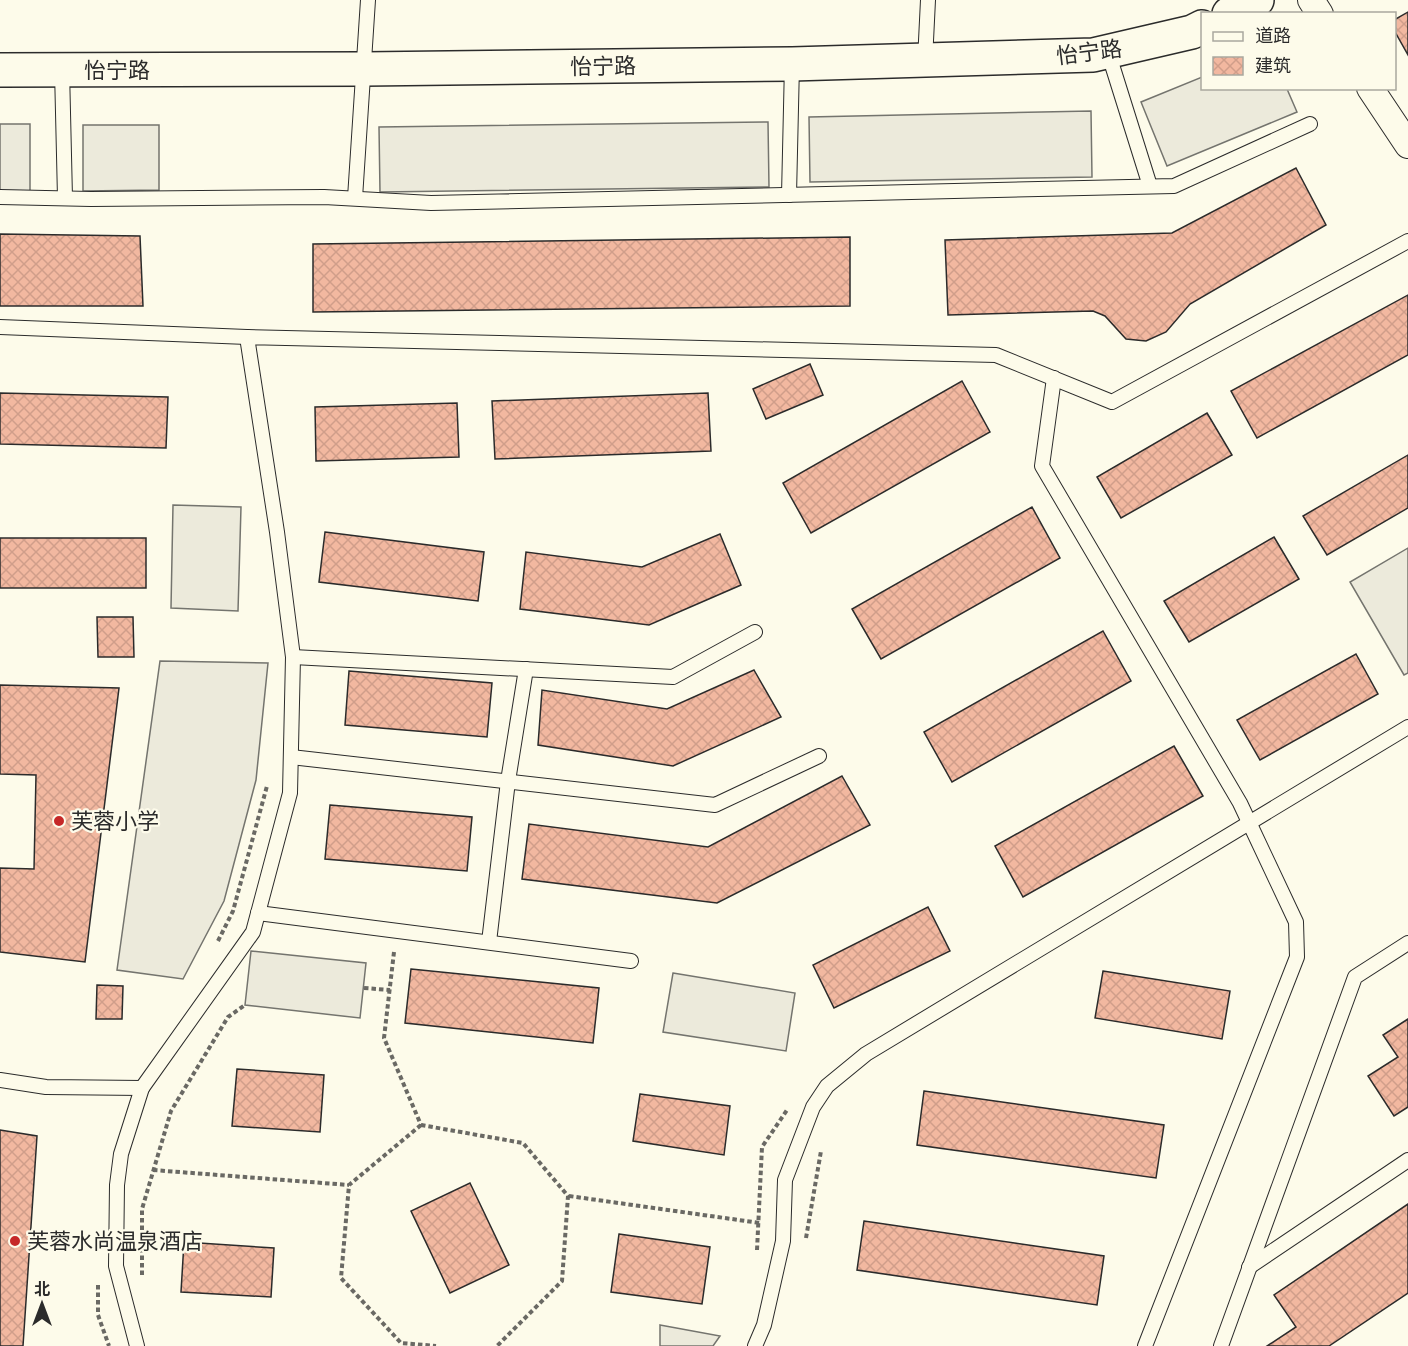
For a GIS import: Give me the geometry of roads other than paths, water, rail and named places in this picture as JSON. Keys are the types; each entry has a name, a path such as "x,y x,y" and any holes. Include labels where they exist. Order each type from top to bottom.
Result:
{"street":[{"path":"1234,12 1257,0"},
{"name":"怡宁路","path":"0,70 365,69 925,61 1093,55 1201,28"},
{"path":"1371,90 1408,145"}],"lane":[{"path":"355,198 368,0"},
{"path":"925,61 928,0"},
{"path":"1108,52 1150,186"},
{"path":"789,195 792,64"},
{"path":"62,70 65,198"},
{"path":"0,197 324,196 431,203 1174,186 1310,124"},
{"path":"0,327 247,337 996,355 1112,402 1408,241"},
{"path":"137,1346 116,1266 117,1185 121,1154 142,1088 253,932 290,793 293,657 277,532 247,337"},
{"path":"1053,378 1042,466 1240,803 1296,922 1297,957 1145,1346"},
{"path":"293,657 673,677 755,632"},
{"path":"489,942 508,781 526,669"},
{"path":"756,1346 764,1325 783,1240 785,1180 813,1107 827,1086 866,1054 1408,727"},
{"path":"291,757 715,805 819,756"},
{"path":"258,913 632,961"},
{"path":"1221,1346 1354,977 1408,943"},
{"path":"0,1080 46,1087 142,1088"},
{"path":"1250,1267 1408,1160"}],"place":[{"name":"芙蓉小学","path":"59,821"},
{"name":"芙蓉水尚温泉酒店","path":"15,1241"}]}
